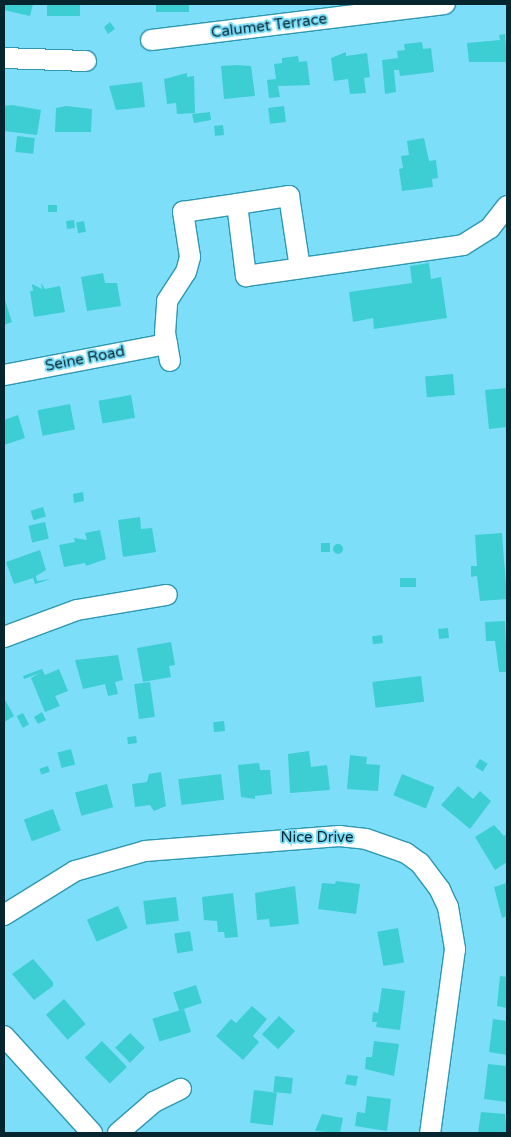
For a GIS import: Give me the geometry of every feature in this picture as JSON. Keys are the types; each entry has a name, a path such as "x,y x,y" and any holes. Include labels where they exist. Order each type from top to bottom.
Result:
{"street":[{"name":"Calumet Terrace","path":"151,40 445,4"},
{"path":"4,58 86,60"},
{"path":"300,268 288,196 237,204 246,276 463,245 490,228 507,206"},
{"name":"Seine Road","path":"4,375 168,352 168,301 186,272 190,257 183,212 237,204"},
{"path":"4,636 77,610 167,595"},
{"name":"Nice Drive","path":"4,915 75,871 145,851 339,836 366,839 406,853 420,863 440,890 456,949 430,1133"},
{"path":"4,1036 92,1133"},
{"path":"118,1133 154,1102 181,1089"}],"building":[{"path":"4,4 33,4 30,16 4,10"},
{"path":"47,4 80,4 80,16 47,16"},
{"path":"156,4 189,4 189,12 156,12"},
{"path":"110,22 115,29 108,34 104,27"},
{"path":"505,34 507,62 469,62 467,43 500,40 499,35"},
{"path":"422,42 423,49 431,48 434,72 400,76 399,70 394,70 396,92 385,94 382,60 398,58 397,51 405,50 404,44"},
{"path":"346,52 346,56 367,53 370,77 364,78 366,93 350,94 348,79 334,81 331,58"},
{"path":"298,56 299,62 307,61 310,85 278,86 280,97 269,98 267,80 276,79 274,64 282,63 282,58"},
{"path":"221,66 251,66 255,96 224,99"},
{"path":"187,73 187,77 194,76 195,113 177,114 176,103 167,104 164,79"},
{"path":"142,82 145,107 116,110 109,86"},
{"path":"12,105 41,110 37,135 4,131 4,106"},
{"path":"66,106 92,109 91,132 55,132 56,108"},
{"path":"284,106 286,122 270,124 268,108"},
{"path":"210,112 211,120 194,123 192,114"},
{"path":"223,125 224,135 215,136 214,126"},
{"path":"17,136 35,138 33,154 15,152"},
{"path":"424,138 429,161 436,160 438,178 432,179 433,187 402,191 399,169 403,168 401,156 409,155 407,141"},
{"path":"48,205 57,205 57,212 48,212"},
{"path":"74,220 75,228 67,229 66,221"},
{"path":"84,221 86,232 78,233 76,222"},
{"path":"429,263 431,279 441,277 447,318 374,329 373,318 353,322 349,292 412,283 410,266"},
{"path":"103,273 105,283 117,283 121,306 87,311 81,277"},
{"path":"41,283 45,289 60,286 65,312 34,317 30,291 33,291 32,284 42,289"},
{"path":"4,297 12,322 4,325"},
{"path":"453,374 455,395 427,397 425,376"},
{"path":"507,388 507,427 489,429 485,390"},
{"path":"131,395 135,418 102,423 99,401"},
{"path":"70,404 75,430 43,436 38,410"},
{"path":"18,415 25,438 4,445 4,420"},
{"path":"83,492 84,501 74,503 73,494"},
{"path":"43,507 46,517 33,520 31,511"},
{"path":"140,517 141,529 152,528 156,552 123,557 118,520"},
{"path":"45,522 49,539 32,542 28,526"},
{"path":"100,530 106,559 86,566 85,563 64,567 59,545 75,542 74,538 87,540 85,533"},
{"path":"502,533 507,599 480,601 477,576 471,577 471,566 477,566 475,535"},
{"path":"321,543 330,543 330,552 321,552"},
{"path":"336,544 340,544 343,549 342,553 336,554 333,551 333,547"},
{"path":"40,550 46,570 36,576 37,581 51,579 35,584 33,578 14,584 6,562"},
{"path":"400,578 416,578 416,587 400,587"},
{"path":"505,621 507,672 499,672 495,641 486,641 485,622"},
{"path":"448,628 449,638 439,639 438,629"},
{"path":"382,635 383,643 373,644 372,636"},
{"path":"171,642 175,665 169,666 171,677 143,682 137,648"},
{"path":"118,655 123,680 115,682 118,694 108,696 105,684 83,689 75,660"},
{"path":"42,669 45,675 59,669 68,691 55,696 60,706 45,712 31,678 40,673 24,679 23,676"},
{"path":"421,676 424,702 376,708 372,682"},
{"path":"150,682 155,717 139,719 134,684"},
{"path":"4,698 14,716 4,722"},
{"path":"42,712 46,720 38,724 34,717"},
{"path":"23,713 29,725 23,728 17,716"},
{"path":"224,721 225,731 214,732 213,722"},
{"path":"136,736 137,743 128,744 127,737"},
{"path":"71,749 75,764 62,768 57,753"},
{"path":"309,751 311,767 327,765 330,790 290,793 288,754"},
{"path":"350,755 367,757 366,764 380,765 378,791 347,789"},
{"path":"480,759 488,764 483,771 475,767"},
{"path":"259,763 260,770 270,770 272,794 255,796 255,799 241,797 238,765"},
{"path":"48,766 50,772 41,774 39,769"},
{"path":"161,772 166,806 154,811 150,805 135,807 132,784 147,782 149,774"},
{"path":"221,774 224,800 181,805 178,779"},
{"path":"402,774 434,787 426,808 393,795"},
{"path":"107,784 113,807 81,816 75,793"},
{"path":"458,786 473,799 480,791 491,801 470,829 441,805"},
{"path":"53,809 61,831 32,841 24,820"},
{"path":"494,825 504,836 507,834 507,862 495,870 475,837"},
{"path":"336,881 360,884 356,914 318,909 322,883 335,884"},
{"path":"507,883 507,916 502,918 494,887"},
{"path":"295,886 299,924 270,927 269,919 257,920 255,893"},
{"path":"233,893 238,937 225,938 224,932 218,932 217,921 204,920 202,897"},
{"path":"176,897 179,921 146,925 143,901"},
{"path":"118,906 128,928 97,942 87,920"},
{"path":"398,928 404,962 383,966 377,932"},
{"path":"190,931 193,951 177,953 174,934"},
{"path":"33,959 53,982 53,986 34,1000 12,974"},
{"path":"500,976 507,977 507,1008 497,1006"},
{"path":"196,985 202,1003 179,1010 173,992"},
{"path":"382,988 405,991 400,1030 376,1027 377,1022 372,1022 373,1012 378,1013"},
{"path":"64,999 86,1024 68,1040 46,1015"},
{"path":"252,1006 267,1019 253,1036 259,1042 243,1060 216,1036 231,1019 236,1023"},
{"path":"184,1009 191,1032 159,1042 152,1019"},
{"path":"279,1016 295,1031 278,1049 262,1034"},
{"path":"493,1019 507,1021 507,1055 489,1052"},
{"path":"130,1033 145,1048 130,1063 115,1048"},
{"path":"102,1041 127,1067 110,1084 85,1058"},
{"path":"374,1041 399,1044 394,1076 365,1069 366,1057 372,1057"},
{"path":"488,1064 507,1066 507,1102 484,1099"},
{"path":"347,1075 358,1076 356,1086 345,1084"},
{"path":"275,1076 293,1078 291,1094 273,1092"},
{"path":"254,1090 277,1093 273,1126 250,1123"},
{"path":"367,1096 391,1099 387,1131 355,1126 357,1112 365,1113"},
{"path":"481,1112 505,1114 507,1133 478,1133"},
{"path":"322,1114 343,1118 340,1133 315,1131"}]}
